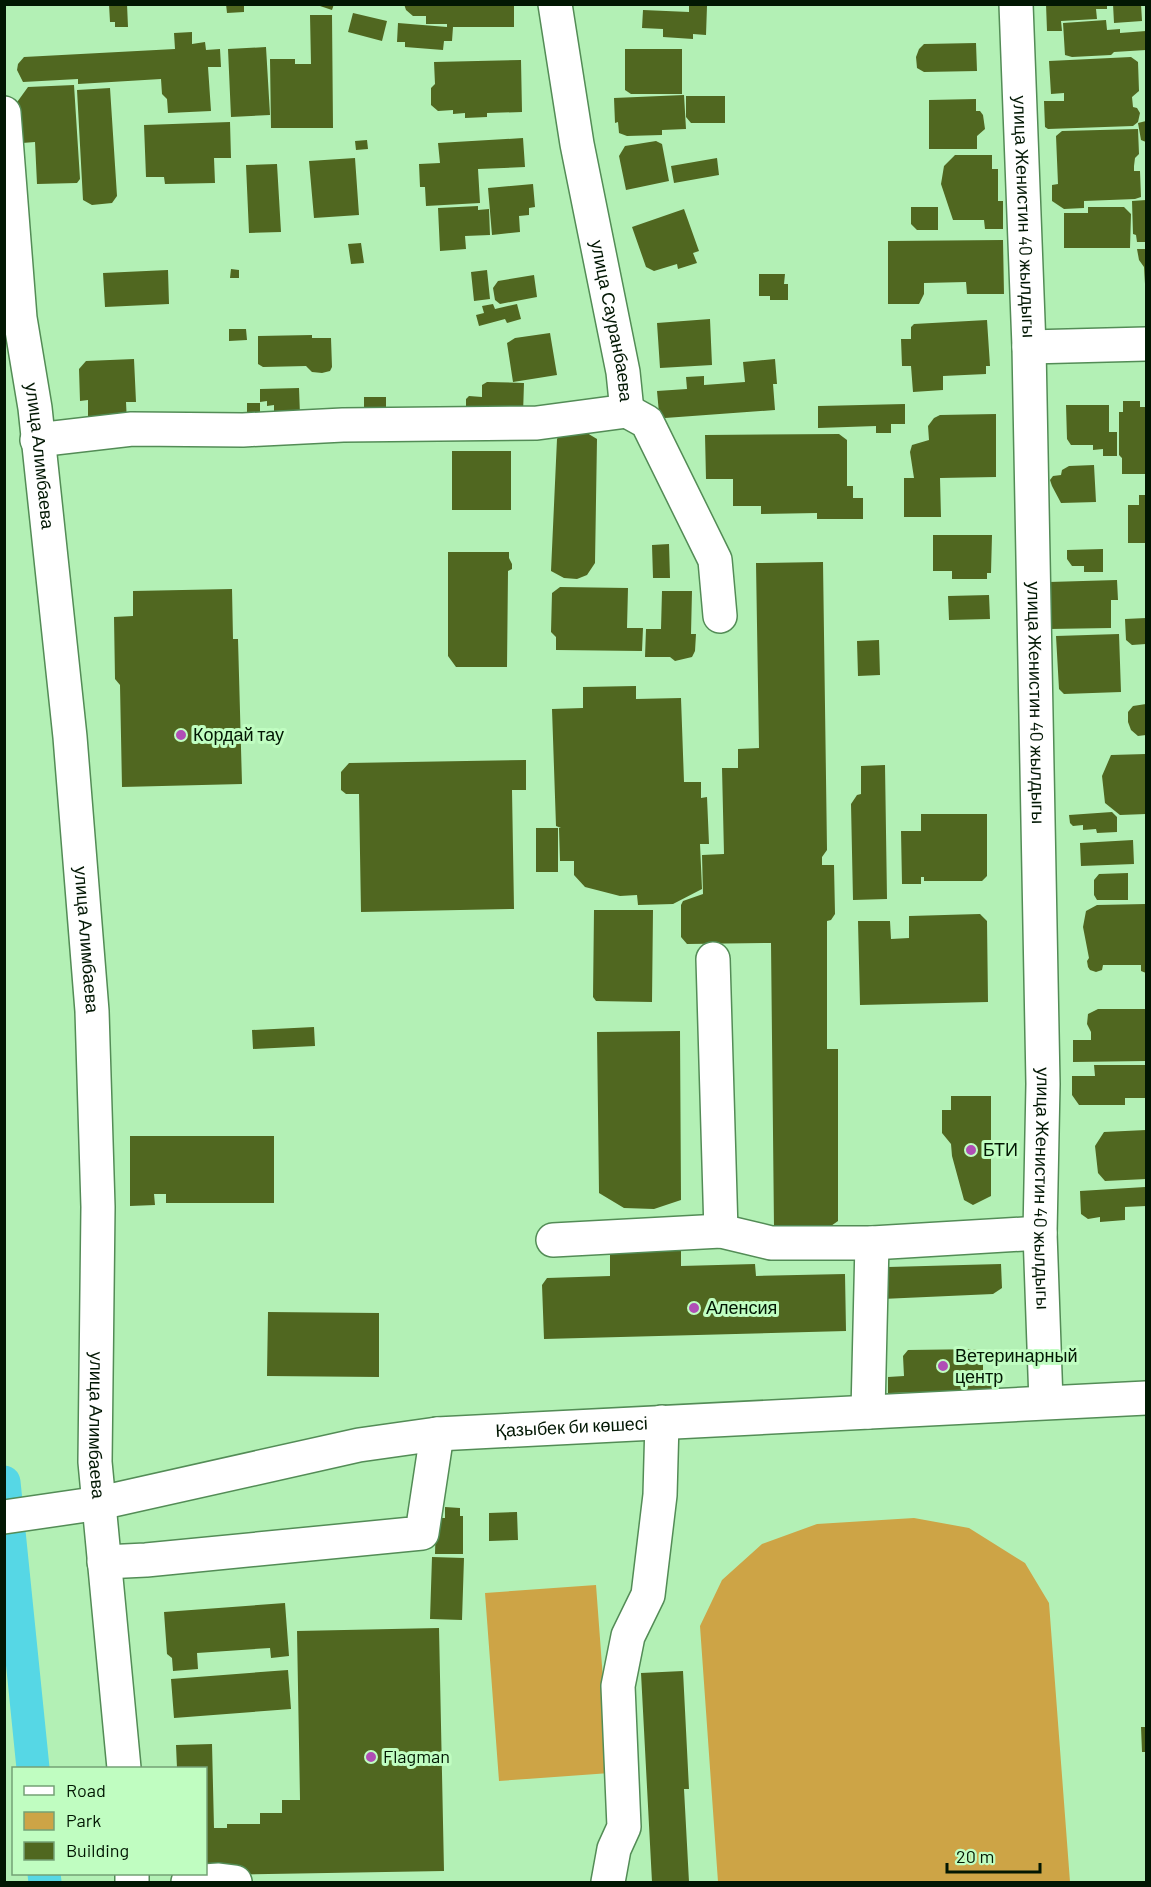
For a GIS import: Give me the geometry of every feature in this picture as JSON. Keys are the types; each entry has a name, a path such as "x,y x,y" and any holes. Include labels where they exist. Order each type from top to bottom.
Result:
{"street":[{"name":"улица Сауранбаева","path":"555,4 577,144 623,372 627,411 647,422 715,561 720,616"},
{"name":"улица Женистин 40 жылдыгы","path":"1016,4 1029,347 1042,1084 1040,1233 1046,1402"},
{"name":"улица Алимбаева","path":"4,112 20,318 34,408 70,737 92,1011 98,1207 95,1462 124,1767"},
{"path":"1029,347 1146,344"},
{"path":"37,441 132,429 243,430 343,425 537,423 627,411"},
{"path":"713,959 721,1231"},
{"path":"553,1240 721,1231 771,1243 872,1243 1040,1233"},
{"path":"868,1412 872,1243"},
{"name":"Қазыбек би көшесі","path":"4,1517 100,1503 359,1445 437,1434 1146,1398"},
{"path":"608,1882 614,1849 624,1827 618,1686 628,1636 648,1595 660,1496 662,1422"},
{"path":"104,1562 146,1560 422,1533 437,1434"},
{"path":"188,1882 219,1880 236,1882"}],"green space":[{"path":"914,1518 969,1528 1025,1563 1049,1603 1070,1882 718,1882 700,1626 722,1580 762,1544 817,1524"},
{"path":"596,1585 610,1773 499,1781 485,1593"}],"building":[{"path":"109,4 127,4 128,27 115,27 115,22 110,22"},
{"path":"226,4 244,4 244,12 227,13"},
{"path":"314,4 334,4 332,10"},
{"path":"404,4 514,4 514,27 453,27 452,41 444,41 443,50 405,47 405,42 397,42 398,23 447,27 447,24 426,24 426,16 413,16 406,10"},
{"path":"1046,4 1107,4 1107,9 1096,9 1097,19 1061,21 1062,31 1047,31"},
{"path":"1113,4 1141,4 1142,21 1114,23"},
{"path":"689,5 707,6 706,35 693,34 693,39 663,37 663,29 642,28 643,10 689,12"},
{"path":"353,13 387,21 382,41 348,32"},
{"path":"310,15 332,15 333,128 271,128 270,59 295,59 295,64 311,64"},
{"path":"1106,20 1107,30 1120,29 1120,33 1146,31 1146,50 1114,52 1111,55 1072,57 1065,55 1063,23"},
{"path":"192,32 192,44 205,42 206,50 220,49 221,67 208,67 211,111 168,113 167,99 162,94 161,79 78,84 78,79 23,82 17,70 18,64 24,57 175,49 174,33"},
{"path":"976,43 977,71 924,72 917,68 916,57 924,44"},
{"path":"266,47 270,115 231,117 228,49"},
{"path":"625,49 682,49 682,94 631,94 625,90"},
{"path":"1131,57 1138,62 1139,91 1132,97 1133,107 1137,108 1140,113 1138,122 1133,126 1048,129 1045,127 1044,101 1064,101 1064,93 1051,94 1049,61"},
{"path":"521,60 522,112 487,113 487,117 465,118 465,113 453,114 453,110 438,111 431,105 431,88 435,84 434,62"},
{"path":"74,85 80,179 77,183 37,184 35,142 22,143 15,105 28,87"},
{"path":"110,88 117,196 112,203 92,205 83,200 77,90"},
{"path":"684,95 686,129 662,130 662,135 627,136 619,133 618,122 615,123 614,98"},
{"path":"686,96 725,96 725,123 691,123 686,117"},
{"path":"976,99 976,111 980,111 983,115 985,129 977,136 977,149 929,149 929,100"},
{"path":"1146,121 1146,142 1141,140 1138,123"},
{"path":"230,122 231,158 214,158 215,183 165,184 164,177 146,177 144,125"},
{"path":"1138,129 1139,154 1135,158 1134,171 1140,171 1141,197 1084,201 1084,208 1064,209 1052,201 1052,185 1058,184 1056,136 1062,131"},
{"path":"523,138 525,167 478,169 480,203 426,206 425,187 420,187 419,164 440,163 438,143"},
{"path":"367,140 368,149 356,150 355,141"},
{"path":"656,141 662,144 669,181 626,190 619,156 625,146"},
{"path":"955,155 992,155 992,169 998,169 998,201 1003,201 1003,229 985,229 984,220 953,220 941,184 944,166"},
{"path":"355,158 359,215 314,218 309,161"},
{"path":"717,158 719,175 674,183 671,166"},
{"path":"277,164 281,232 249,233 246,165"},
{"path":"533,184 535,207 529,208 529,215 519,216 520,232 492,235 488,188"},
{"path":"1146,200 1146,242 1137,242 1136,235 1133,234 1132,201"},
{"path":"478,206 478,210 489,209 490,235 465,236 466,249 440,251 438,208"},
{"path":"911,207 938,207 938,230 917,230 911,224"},
{"path":"1088,207 1124,207 1131,214 1130,248 1064,248 1064,213 1088,213"},
{"path":"684,209 699,251 693,253 697,263 678,269 677,264 654,271 646,267 632,227"},
{"path":"1003,240 1004,294 967,294 966,282 924,283 924,294 919,304 888,304 888,241"},
{"path":"361,243 364,263 351,264 348,244"},
{"path":"1137,249 1146,249 1146,284 1144,267 1139,260"},
{"path":"231,269 239,270 239,278 230,278"},
{"path":"168,270 169,304 105,307 103,273"},
{"path":"487,270 490,299 474,301 471,272"},
{"path":"759,274 785,274 784,284 788,284 788,300 770,300 770,296 759,296"},
{"path":"534,275 537,297 500,304 495,300 493,288 498,281"},
{"path":"493,304 495,309 517,304 521,319 507,323 505,319 479,326 476,315 484,313 482,306"},
{"path":"710,319 712,365 660,368 657,323"},
{"path":"987,320 990,366 986,366 986,374 943,376 943,390 913,392 911,366 902,366 901,339 911,339 911,327 914,324"},
{"path":"229,329 246,329 247,340 229,341"},
{"path":"550,333 557,375 513,382 507,343 515,338"},
{"path":"312,335 312,338 331,338 332,367 330,371 322,373 312,372 306,366 263,367 258,364 258,336"},
{"path":"134,359 136,402 126,402 127,423 88,424 88,400 80,401 79,369 86,361"},
{"path":"775,359 777,384 773,384 775,410 665,418 659,413 657,391 687,389 686,377 704,376 704,385 745,382 743,362"},
{"path":"487,382 524,383 523,414 466,408 466,399 469,396 482,397 482,385"},
{"path":"299,388 300,415 274,415 274,405 267,406 267,401 260,402 260,389"},
{"path":"364,397 386,397 386,411 364,411"},
{"path":"1123,401 1140,401 1140,407 1146,407 1146,474 1122,474 1122,458 1119,455 1119,412 1123,412"},
{"path":"247,403 260,403 260,414 247,414"},
{"path":"905,404 905,424 891,424 891,433 876,433 876,426 818,428 818,406"},
{"path":"1066,405 1109,405 1109,432 1117,432 1117,456 1103,456 1103,449 1093,450 1093,445 1071,445 1067,439"},
{"path":"996,414 996,477 940,478 941,517 904,517 904,478 914,478 910,452 912,445 929,440 928,426 934,418 940,415"},
{"path":"560,433 587,433 597,439 595,563 587,575 577,579 564,578 551,571 557,439"},
{"path":"839,434 847,440 847,486 853,486 853,498 863,498 863,519 817,519 817,513 761,514 761,506 733,506 733,479 706,479 705,435"},
{"path":"452,451 511,451 511,510 452,510"},
{"path":"1094,465 1096,502 1061,503 1050,480 1053,476 1061,475 1062,470 1069,466"},
{"path":"1139,495 1146,495 1146,543 1128,543 1128,505 1139,505"},
{"path":"933,535 992,535 991,573 987,573 987,579 952,579 952,571 933,571"},
{"path":"669,544 670,578 653,578 652,545"},
{"path":"1103,549 1103,572 1084,572 1084,566 1072,566 1067,559 1067,550"},
{"path":"448,552 509,552 512,569 508,571 507,667 456,667 448,656"},
{"path":"823,562 827,850 822,857 822,865 834,865 835,914 831,920 827,921 827,1049 838,1049 838,1221 811,1240 774,1228 771,943 687,944 681,937 681,905 683,901 703,894 702,855 724,854 722,768 738,768 738,749 759,748 756,563"},
{"path":"1117,580 1118,600 1111,600 1111,628 1049,629 1049,582"},
{"path":"560,587 628,588 627,628 643,628 642,651 556,650 556,637 551,632 552,593"},
{"name":"Кордай тау","path":"232,589 233,639 238,639 242,784 122,787 120,685 115,679 114,617 133,616 133,591"},
{"path":"662,591 692,591 691,634 696,634 695,651 692,657 675,661 670,657 645,657 646,629 661,629"},
{"path":"989,595 990,619 949,620 948,596"},
{"path":"1146,618 1146,644 1132,645 1126,640 1125,619"},
{"path":"1119,634 1121,692 1064,694 1059,689 1056,636"},
{"path":"879,640 880,675 858,676 857,641"},
{"path":"636,686 636,699 681,698 684,782 701,782 701,798 707,797 709,844 700,844 702,889 673,904 638,905 637,895 620,896 585,887 574,875 574,861 560,861 559,828 561,828 556,826 552,709 583,708 583,687"},
{"path":"1146,704 1146,735 1138,736 1131,730 1128,712 1133,706"},
{"path":"1146,754 1146,814 1120,815 1105,803 1102,776 1111,755"},
{"path":"526,760 526,790 512,790 514,909 361,912 359,794 346,794 341,790 341,772 349,763"},
{"path":"885,765 887,899 853,900 851,804 857,795 861,794 861,766"},
{"path":"1112,812 1117,817 1117,832 1097,833 1096,829 1083,830 1083,825 1073,826 1070,823 1069,815"},
{"path":"921,814 987,814 987,876 982,881 924,881 924,877 921,877 921,884 902,884 901,831 921,831"},
{"path":"536,828 558,828 558,872 536,872"},
{"path":"1133,840 1134,864 1081,866 1080,843"},
{"path":"1128,873 1128,900 1097,900 1094,895 1094,880 1099,874"},
{"path":"1146,904 1146,973 1141,971 1141,965 1103,965 1102,970 1096,972 1090,970 1083,927 1086,911 1097,905"},
{"path":"594,910 653,910 652,1002 596,1001 593,997"},
{"path":"980,914 987,921 988,1002 860,1005 858,921 890,921 891,939 909,938 909,916"},
{"path":"1098,1009 1146,1009 1146,1061 1073,1062 1073,1040 1091,1040 1091,1032 1087,1024 1088,1014"},
{"path":"314,1027 315,1046 253,1049 252,1030"},
{"path":"680,1031 681,1200 654,1209 624,1208 599,1193 597,1032"},
{"path":"1094,1065 1146,1065 1146,1098 1125,1098 1125,1105 1079,1105 1072,1095 1072,1076 1095,1076"},
{"name":"БТИ","path":"951,1096 991,1096 991,1196 973,1205 964,1200 951,1144 942,1133 942,1110 951,1110"},
{"path":"1146,1130 1146,1179 1105,1181 1098,1173 1095,1146 1104,1132"},
{"path":"130,1136 274,1136 274,1203 166,1203 166,1194 154,1194 155,1205 130,1206"},
{"path":"1145,1187 1146,1206 1125,1207 1125,1220 1100,1222 1100,1217 1088,1219 1081,1214 1080,1191"},
{"name":"Аленсия","path":"681,1247 681,1266 755,1264 756,1276 845,1274 846,1331 544,1339 542,1285 547,1278 610,1276 610,1249"},
{"path":"1001,1264 1002,1288 993,1294 882,1299 881,1276 888,1267"},
{"path":"268,1312 379,1313 379,1377 267,1376"},
{"name":"Ветеринарный центр","path":"983,1349 983,1379 993,1379 993,1391 888,1393 888,1377 904,1376 903,1356 908,1350"},
{"path":"445,1507 460,1508 460,1516 463,1516 463,1554 435,1554 436,1518 445,1518"},
{"path":"517,1512 518,1540 489,1541 489,1513"},
{"path":"432,1557 464,1558 462,1620 430,1619"},
{"path":"285,1603 289,1656 271,1658 270,1648 197,1653 198,1669 173,1671 172,1658 167,1654 164,1612"},
{"name":"Flagman","path":"439,1628 444,1871 207,1875 207,1767 177,1767 176,1745 212,1744 214,1828 227,1828 227,1824 260,1824 260,1813 282,1813 282,1800 300,1800 297,1631"},
{"path":"288,1670 291,1709 174,1718 171,1679"},
{"path":"683,1671 689,1789 684,1789 689,1882 652,1882 641,1673"},
{"path":"1141,1727 1146,1727 1146,1752 1142,1752"}],"waterway":[{"path":"4,1482 33,1767"},
{"path":"44,1875 45,1882"}],"place":[{"name":"Кордай тау","path":"181,735"},
{"name":"БТИ","path":"971,1150"},
{"name":"Аленсия","path":"694,1308"},
{"name":"Ветеринарный центр","path":"943,1366"},
{"name":"Flagman","path":"371,1757"}]}
